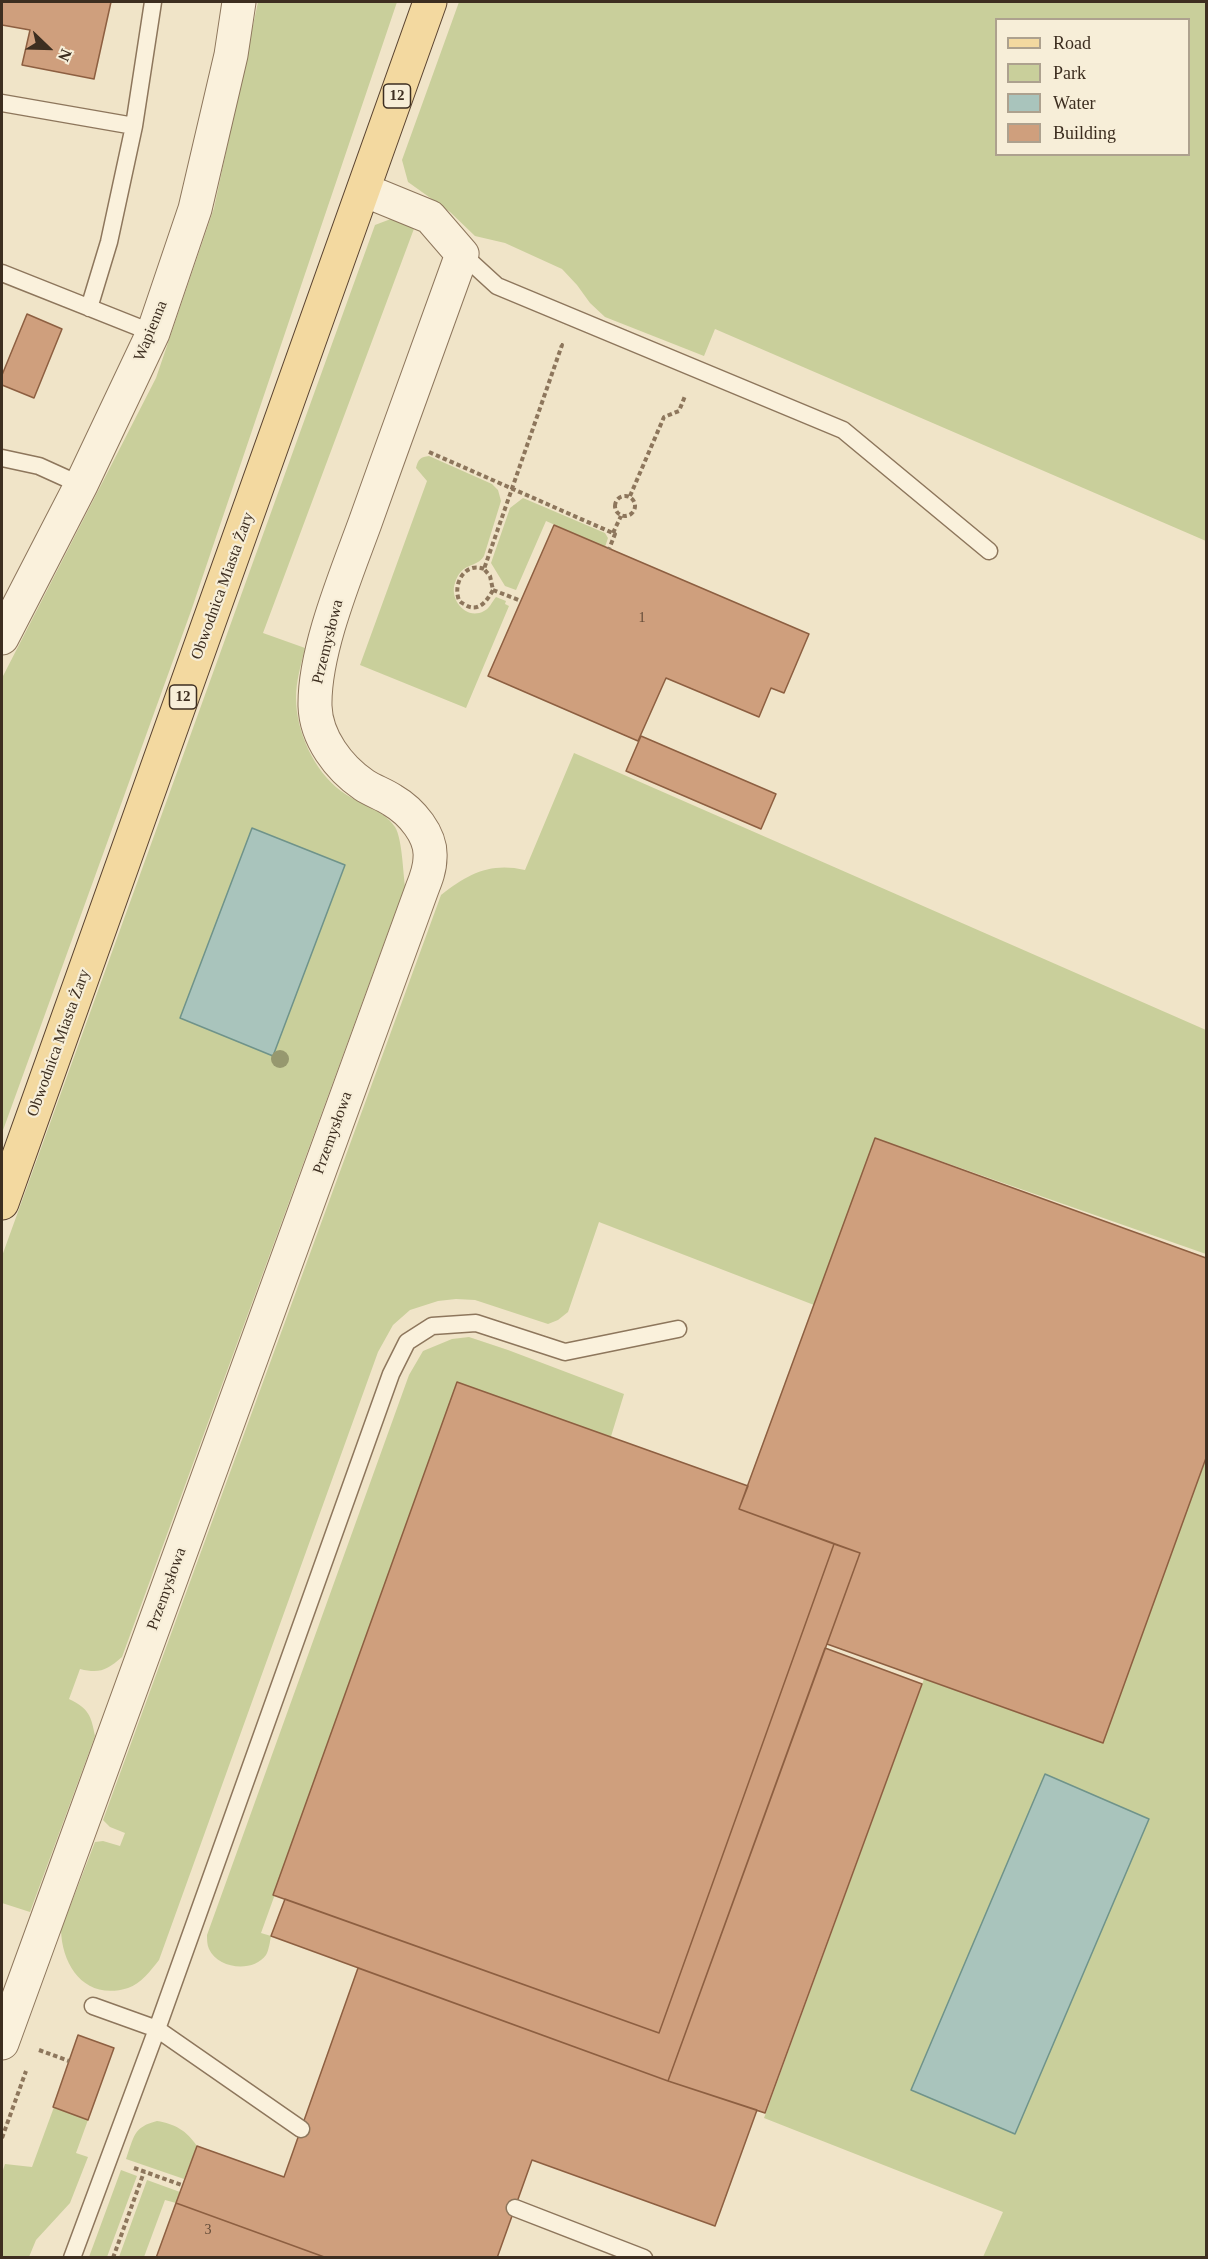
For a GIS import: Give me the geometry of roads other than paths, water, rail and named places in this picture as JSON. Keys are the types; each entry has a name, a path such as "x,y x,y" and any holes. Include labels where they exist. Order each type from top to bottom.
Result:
{"main road":[{"name":"Obwodnica Miasta Żary","path":"2,1203 430,2"}],"street":[{"name":"Wapienna","path":"2,638 81,485 153,333 195,209 231,55 239,2"},
{"path":"364,190 430,216 462,254"},
{"name":"Przemysłowa","path":"2,2043 427,874 430,850 419,825 393,800 366,786 345,769 324,740 315,710 318,674 338,599 462,254"}],"lane":[{"path":"89,308 109,242 134,126 153,2"},
{"path":"2,103 134,126"},
{"path":"462,254 497,286 843,430 989,551"},
{"path":"2,273 153,333"},
{"path":"2,458 39,466 81,485"},
{"path":"72,2258 157,2029 391,1374 407,1342 432,1326 476,1323 565,1352 678,1329"},
{"path":"93,2006 157,2029 301,2129"},
{"path":"515,2208 644,2258"}],"water":[{"path":"252,828 345,865 273,1056 180,1018"},
{"path":"1045,1774 1149,1819 1015,2134 911,2090"}]}
